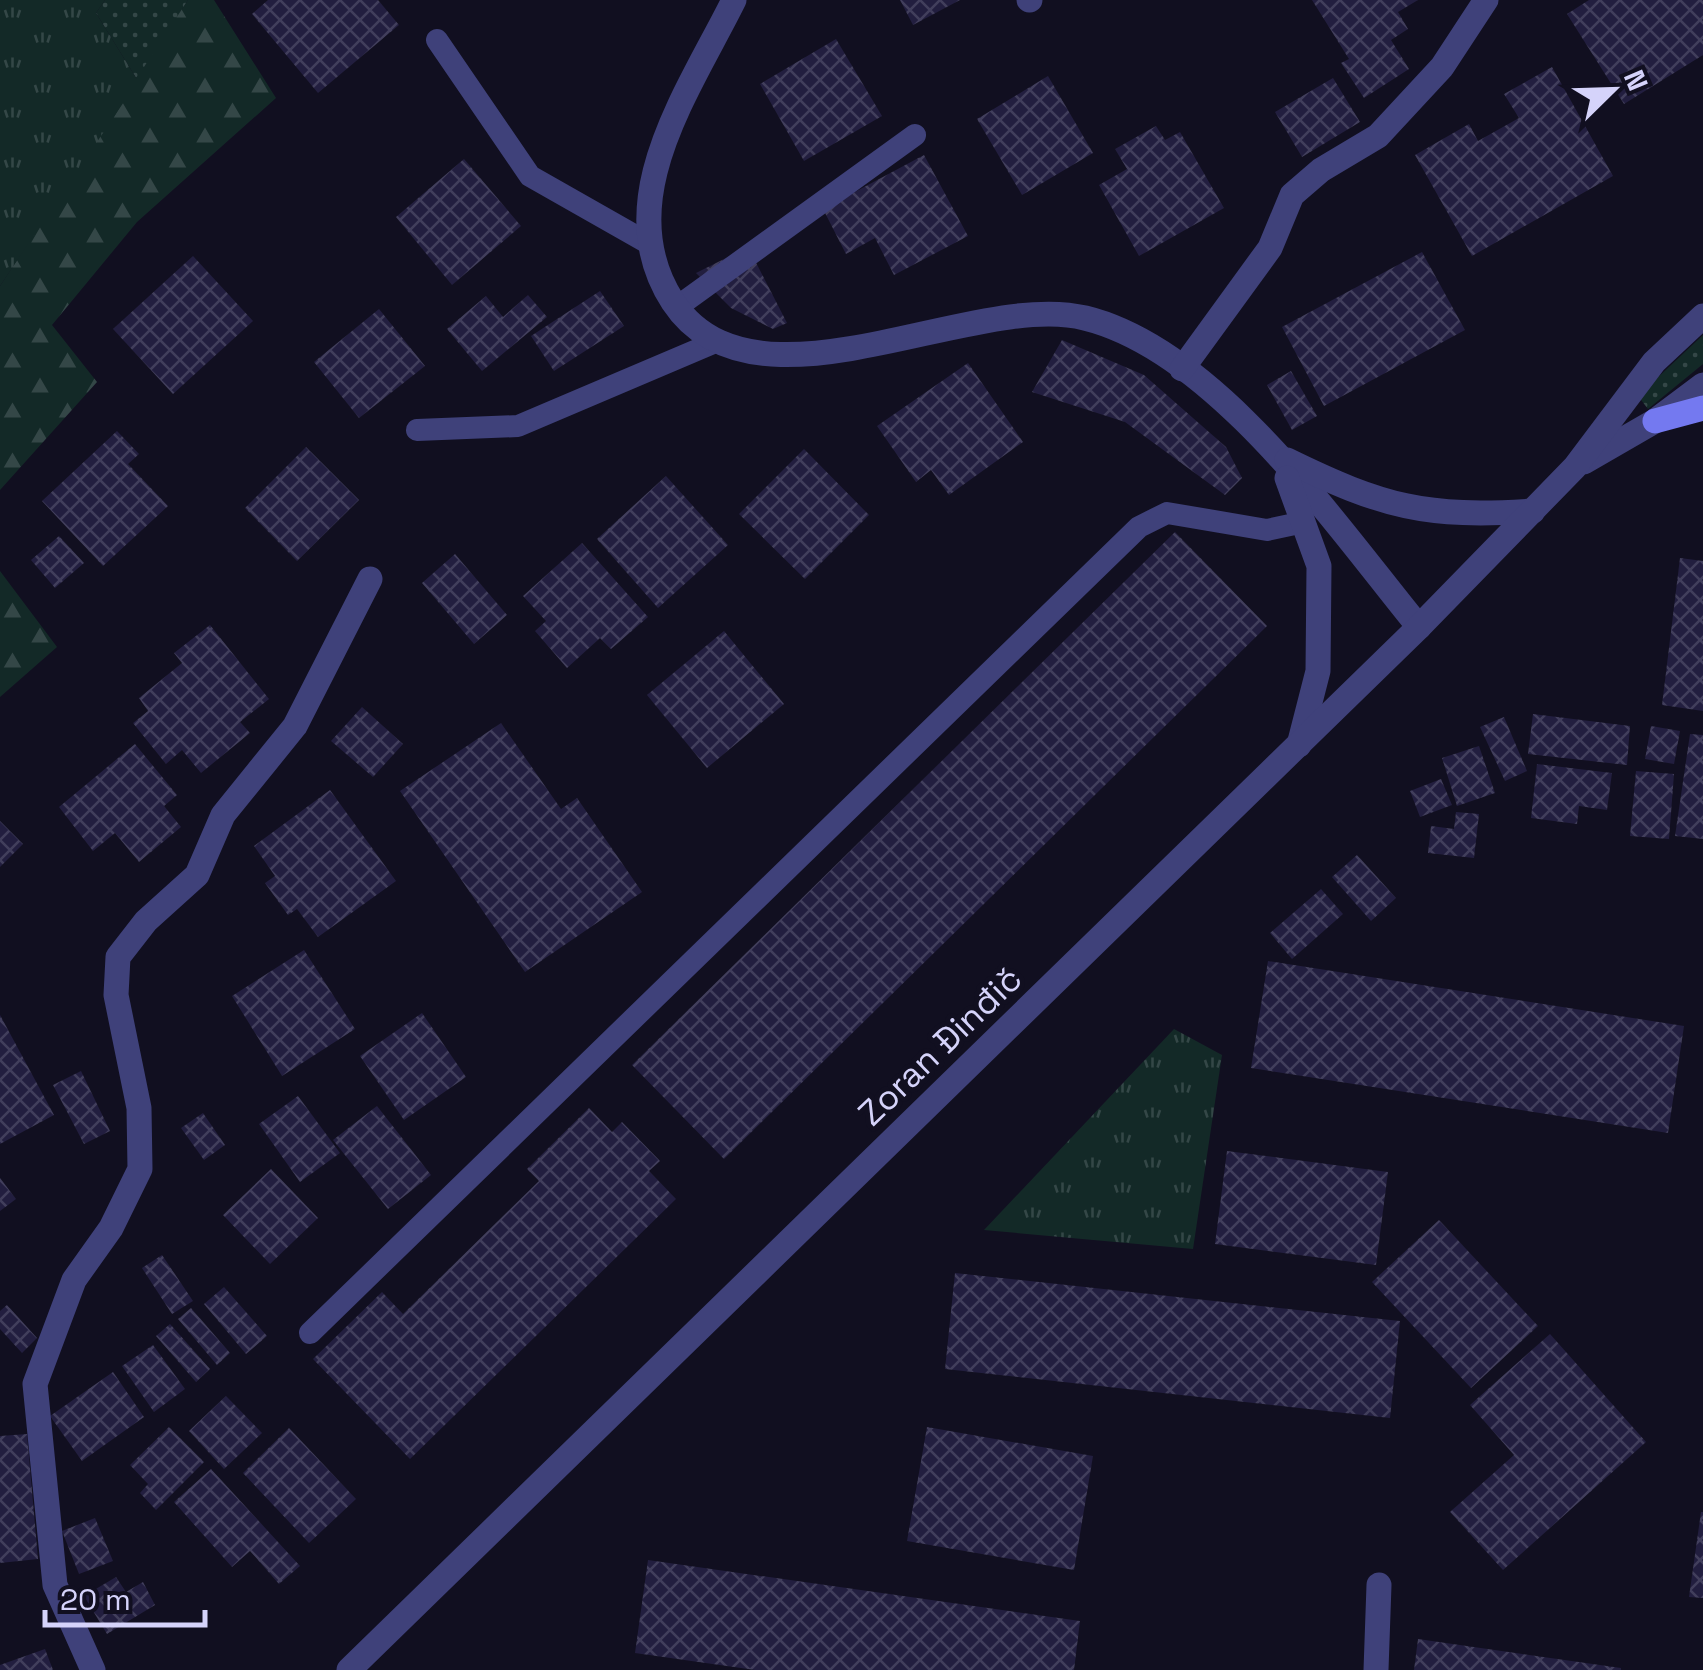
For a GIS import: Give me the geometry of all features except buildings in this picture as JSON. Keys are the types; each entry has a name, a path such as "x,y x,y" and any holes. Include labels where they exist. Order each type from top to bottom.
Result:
{"main road":[{"path":"1655,421 1703,408"}],"street":[{"path":"734,0 657,157 648,199 648,243 658,277 676,307 718,342 768,355 821,353 1041,314 1084,317 1130,334 1205,384 1278,455 1419,627"},
{"path":"1182,369 1270,248 1292,195 1321,170 1378,136 1442,67 1486,0"},
{"name":"Zoran Đinđič","path":"348,1670 1419,627 1575,467 1654,362 1703,316"},
{"name":"Zoran Đinđič","path":"1575,467 1655,421 1703,384"},
{"path":"1278,455 1352,492 1402,506 1458,516 1534,511"},
{"path":"1278,455 1320,566 1318,671 1299,745"},
{"path":"93,1670 55,1585 34,1384 74,1280 110,1228 140,1169 139,1108 116,995 118,957 146,920 197,875 224,815 295,726 370,580"},
{"path":"1376,1670 1380,1584"}],"lane":[{"path":"438,40 530,176 648,243"},
{"path":"676,307 915,135"},
{"path":"417,430 518,426 718,342"},
{"path":"310,1334 1140,527 1166,513 1267,530 1304,522"}],"green space":[{"path":"0,0 105,0 96,13 138,81 0,286"},
{"path":"105,0 188,0 138,81 96,13"},
{"path":"188,0 214,0 276,98 137,222 52,325 97,382 0,490 0,286"},
{"path":"1703,335 1703,364 1648,409 1638,396"},
{"path":"0,571 57,647 0,697"},
{"path":"1174,1029 1222,1055 1193,1249 984,1230"}]}
